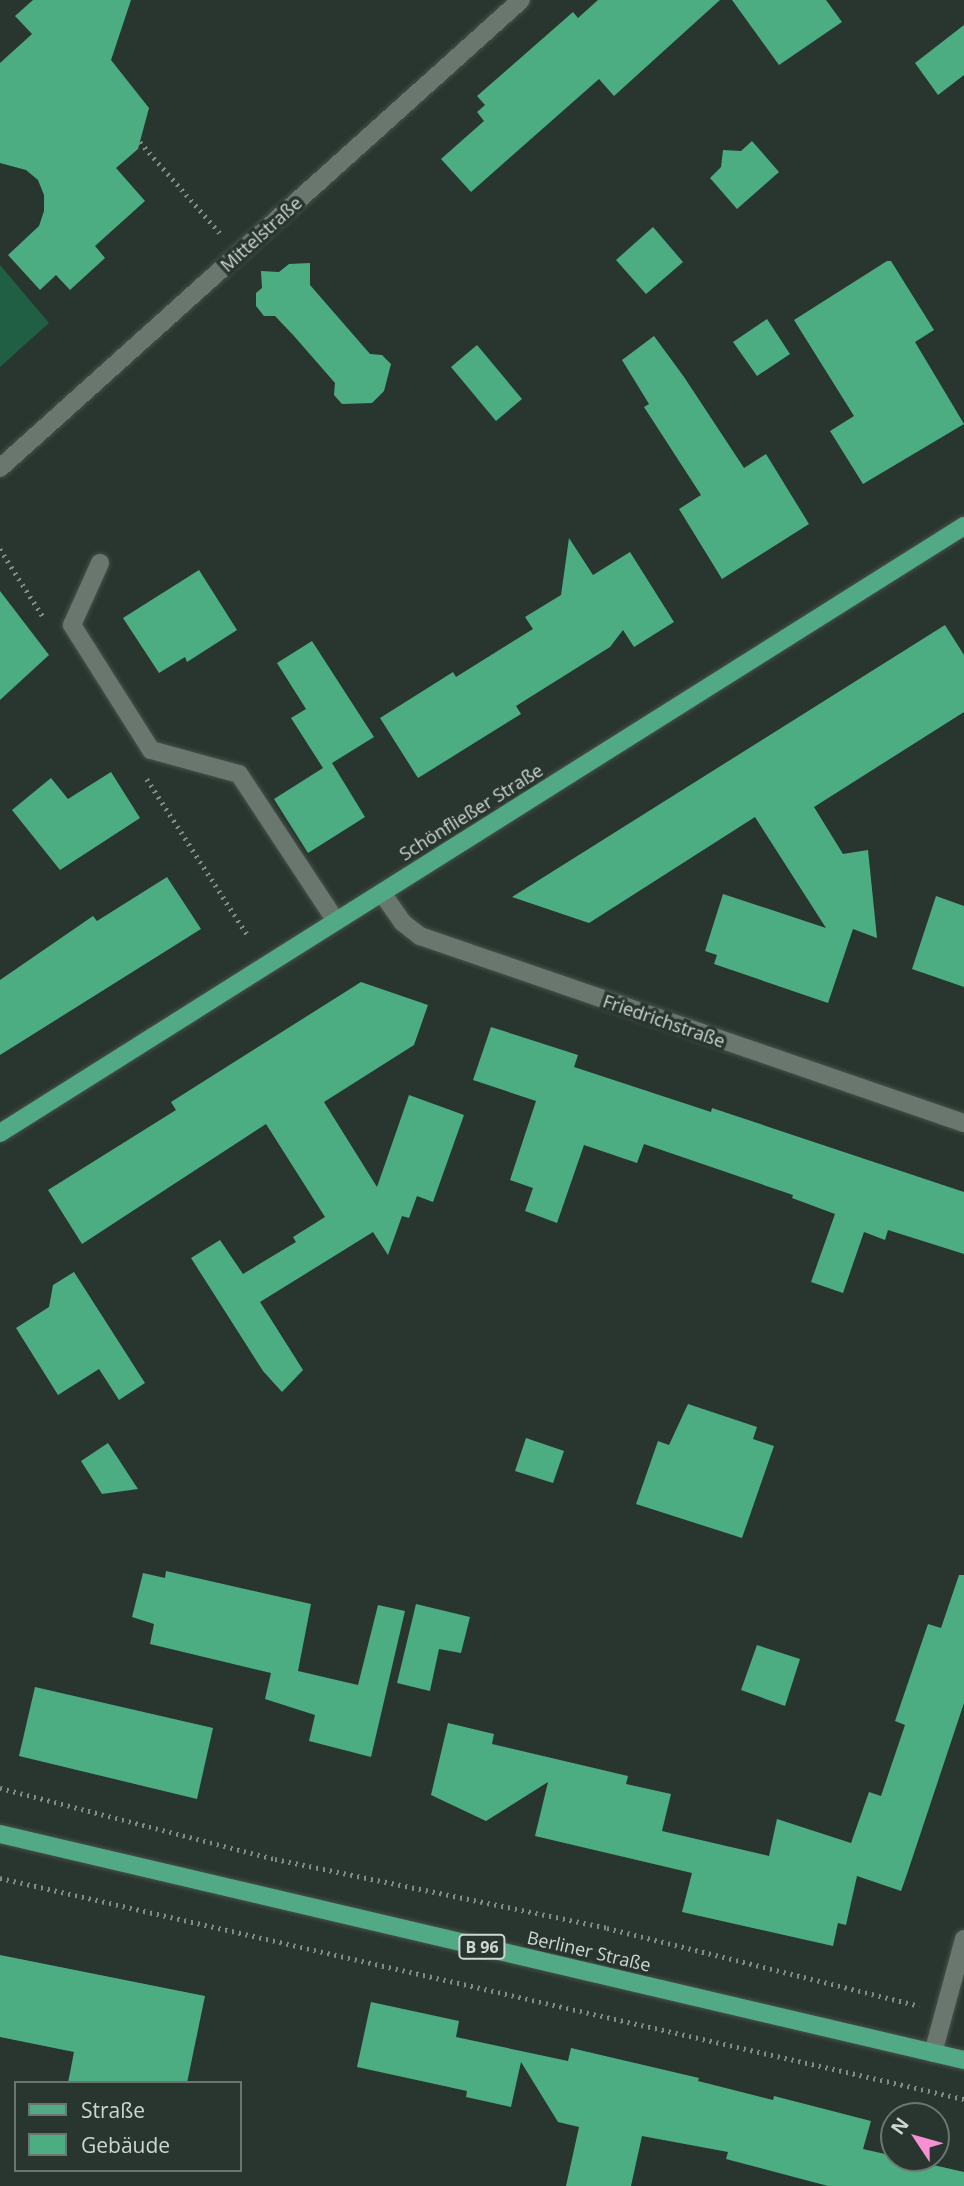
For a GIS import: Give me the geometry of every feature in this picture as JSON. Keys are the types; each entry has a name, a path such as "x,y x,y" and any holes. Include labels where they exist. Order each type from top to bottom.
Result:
{"main road":[{"name":"Schönfließer Straße","path":"0,1133 964,526"},
{"name":"Berliner Straße","path":"0,1834 964,2060"}],"street":[{"name":"Mittelstraße","path":"0,468 521,0"},
{"path":"100,563 72,625 150,750 239,774 336,921"},
{"name":"Friedrichstraße","path":"382,893 402,922 420,936 964,1123"},
{"path":"933,2053 964,1939"}],"path":[{"path":"140,142 239,255"},
{"path":"0,1788 275,1859 607,1928 943,2012"},
{"path":"0,1878 964,2099"}],"green space":[{"path":"0,265 49,323 0,367"}],"building":[{"path":"33,0 131,0 111,60 149,108 138,149 116,168 145,201 95,246 105,258 70,290 56,275 40,290 8,255 39,226 44,211 44,195 38,180 26,170 0,163 0,63 32,34 15,16"},
{"path":"598,0 720,0 614,96 599,79 471,192 441,159 484,121 477,112 485,105 477,96 573,12 578,18"},
{"path":"732,0 826,0 842,22 779,65"},
{"path":"964,25 964,75 938,95 915,63"},
{"path":"752,141 779,172 737,209 710,178 721,167 723,150 741,151"},
{"path":"653,227 683,262 646,294 616,260"},
{"path":"891,261 934,330 915,342 964,424 863,484 830,431 854,416 794,320"},
{"path":"310,263 310,285 370,354 382,355 391,364 384,391 372,403 342,404 334,395 335,383 294,336 275,316 264,316 256,306 256,293 262,288 261,271 279,272 289,264"},
{"path":"767,319 790,354 757,376 733,342"},
{"path":"654,336 744,468 766,454 809,524 722,579 679,509 701,495 644,407 649,404 622,360"},
{"path":"477,345 522,399 496,421 451,367"},
{"path":"569,538 593,575 630,552 674,622 634,647 623,630 610,647 516,706 521,714 418,778 380,718 453,672 456,677 533,629 525,617 561,595"},
{"path":"199,570 237,630 187,662 185,657 159,673 123,618"},
{"path":"0,591 49,655 0,700"},
{"path":"945,625 964,655 964,712 814,807 843,854 868,850 877,938 853,929 828,1003 714,964 717,955 705,951 723,894 826,928 755,817 589,923 512,897"},
{"path":"312,641 374,737 332,763 365,817 308,853 274,799 323,768 291,718 306,709 277,663"},
{"path":"111,772 140,818 60,870 12,810 51,778 68,799"},
{"path":"167,877 201,929 0,1055 0,980 93,916 97,921"},
{"path":"936,896 964,906 964,987 912,969"},
{"path":"361,982 428,1005 414,1045 324,1102 377,1187 409,1095 464,1115 433,1202 417,1196 409,1218 402,1216 388,1255 373,1232 260,1302 303,1370 282,1392 263,1371 191,1258 220,1240 243,1274 296,1242 293,1237 325,1217 266,1124 82,1244 48,1190 176,1110 171,1102"},
{"path":"491,1027 578,1055 574,1067 711,1112 712,1108 964,1192 964,1254 888,1230 885,1240 864,1232 843,1293 811,1282 835,1214 792,1198 793,1195 644,1144 637,1163 584,1145 557,1223 525,1211 533,1188 510,1180 536,1101 473,1080"},
{"path":"74,1272 145,1383 119,1400 99,1369 58,1395 16,1328 49,1307 53,1285"},
{"path":"688,1404 757,1427 753,1439 774,1446 742,1538 636,1504 658,1441 669,1445"},
{"path":"526,1438 564,1451 553,1483 515,1471"},
{"path":"108,1443 138,1489 102,1494 81,1461"},
{"path":"166,1571 311,1604 298,1671 358,1685 378,1605 405,1611 371,1757 309,1741 315,1715 265,1699 271,1673 150,1644 154,1624 132,1617 143,1573 165,1578"},
{"path":"959,1575 964,1575 964,1703 906,1877 901,1891 857,1876 846,1925 838,1923 833,1946 682,1912 692,1873 535,1836 548,1782 486,1821 431,1795 448,1723 494,1734 492,1744 628,1776 626,1784 671,1794 662,1831 769,1856 777,1819 851,1843 869,1792 881,1796 905,1725 895,1721 928,1624 941,1628"},
{"path":"416,1604 470,1617 461,1653 439,1649 430,1691 397,1683"},
{"path":"757,1645 800,1659 785,1706 741,1690"},
{"path":"35,1687 213,1728 197,1799 19,1756"},
{"path":"0,1955 205,1996 187,2081 68,2081 74,2052 0,2037"},
{"path":"371,2002 459,2021 456,2037 568,2061 571,2048 699,2078 698,2081 773,2100 774,2096 871,2121 863,2149 880,2153 880,2172 950,2172 950,2169 964,2172 964,2186 828,2186 726,2159 728,2152 642,2136 631,2186 566,2186 579,2127 558,2122 521,2062 511,2107 466,2097 467,2091 357,2067"}]}
